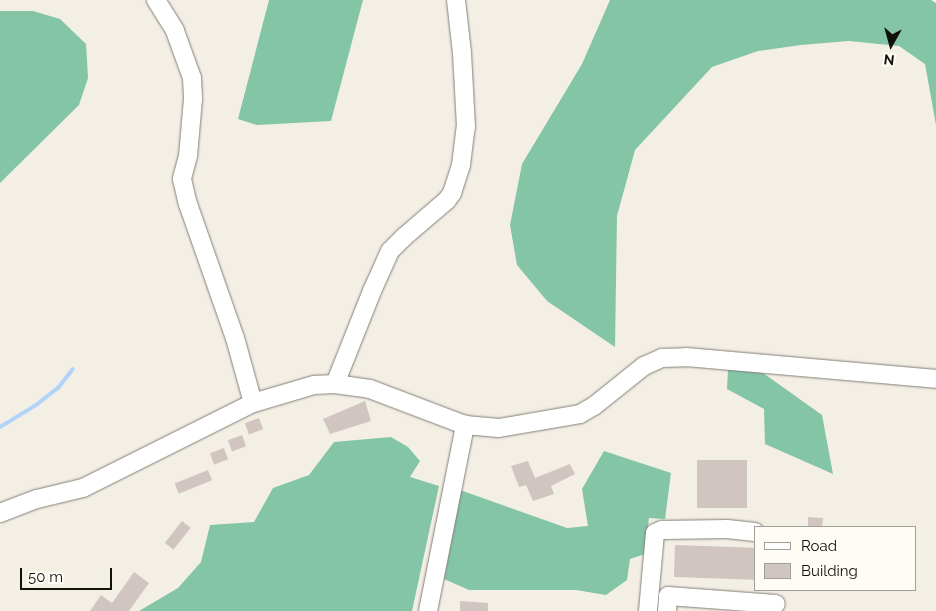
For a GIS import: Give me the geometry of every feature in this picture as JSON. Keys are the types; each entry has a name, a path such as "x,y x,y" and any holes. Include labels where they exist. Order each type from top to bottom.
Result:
{"street":[{"path":"156,0 175,31 192,78 194,99 188,156 182,179 188,204 235,338 254,404"},
{"path":"335,384 390,251 452,193 461,165 466,127 462,52 456,0"},
{"path":"0,513 36,499 83,488 103,480 254,404 314,385 335,384 370,389 465,424 499,428 580,414 594,406 644,366 662,358 686,357 936,379"},
{"path":"428,611 465,424"},
{"path":"648,611 655,533 662,530 727,529 754,532"},
{"path":"667,611 668,596 775,601"}],"green space":[{"path":"269,0 363,0 331,121 257,125 238,119"},
{"path":"610,0 931,0 936,3 936,125 925,64 899,46 849,41 801,45 758,51 712,67 635,150 617,216 615,347 547,301 517,265 510,225 522,164 582,64"},
{"path":"0,11 33,11 60,19 86,44 88,78 79,105 0,183"},
{"path":"728,369 759,370 822,415 833,474 765,444 764,409 727,389"},
{"path":"391,437 408,447 420,461 410,477 439,486 412,611 139,611 178,588 201,562 210,525 254,522 273,488 309,475 334,442"},
{"path":"604,451 671,473 665,519 649,518 645,554 630,559 627,580 606,595 576,590 469,590 444,579 460,490 567,528 588,526 582,489"}],"building":[{"path":"365,401 371,421 330,434 323,419"},
{"path":"259,418 263,429 249,434 245,423"},
{"path":"242,435 246,446 232,451 228,440"},
{"path":"224,448 228,459 214,464 210,453"},
{"path":"697,460 747,460 747,508 697,508"},
{"path":"528,461 535,478 570,464 575,474 551,486 554,494 533,501 526,485 519,487 511,466"},
{"path":"208,470 212,480 179,494 175,483"},
{"path":"808,517 823,518 822,526 808,526"},
{"path":"182,521 191,528 173,550 165,543"},
{"path":"675,545 754,548 754,580 674,577"},
{"path":"134,572 149,583 129,611 90,611 101,595 112,603"},
{"path":"460,601 488,603 488,611 460,611"}],"waterway":[{"path":"0,427 36,405 58,388 73,369"}]}
